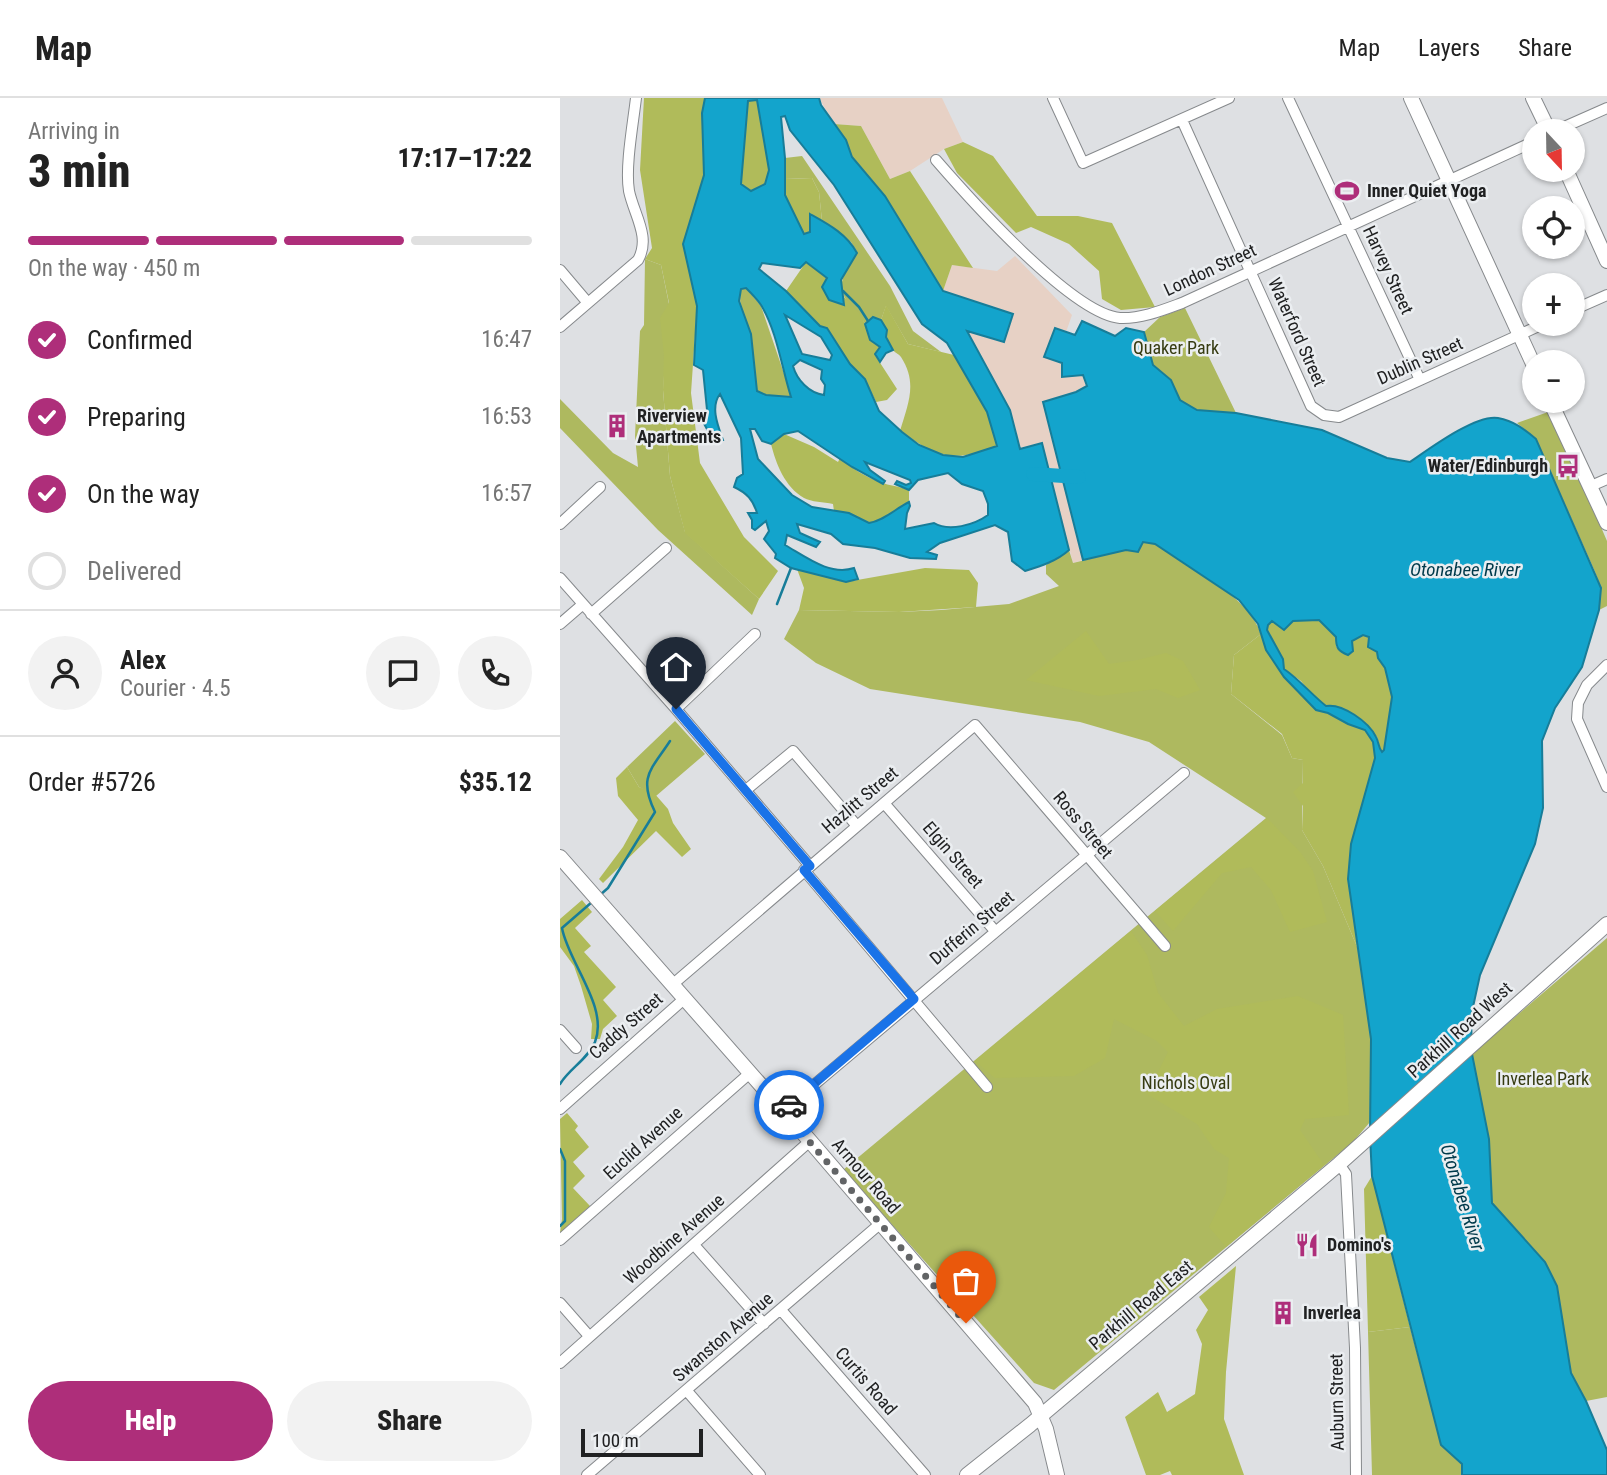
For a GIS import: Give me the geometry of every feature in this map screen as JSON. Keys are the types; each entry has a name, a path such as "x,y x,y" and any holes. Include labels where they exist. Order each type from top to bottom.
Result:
{"main road":[{"path":"1411,98 1526,350"},
{"path":"1533,98 1543,119"},
{"path":"1571,182 1607,261"},
{"path":"1556,413 1607,523"},
{"name":"Armour Road","path":"560,857 1035,1403 1057,1475"},
{"name":"Parkhill Road West","path":"1339,1164 1607,924"},
{"name":"Parkhill Road East","path":"967,1475 1041,1416 1339,1164"}],"street":[{"path":"560,327 638,260 644,248 644,238 629,191 628,176 636,98"},
{"path":"1053,98 1083,163 1182,120 1204,103 1228,98"},
{"name":"Harvey Street","path":"1289,98 1420,380"},
{"path":"1582,119 1607,108"},
{"name":"Waterford Street","path":"1182,120 1311,405"},
{"name":"London Street","path":"936,160 1061,288 1097,312 1120,318 1158,312 1522,147"},
{"path":"560,270 588,303"},
{"path":"1585,305 1607,295"},
{"name":"Dublin Street","path":"1311,405 1324,415 1339,417 1522,334"},
{"path":"1591,486 1607,479"},
{"path":"560,524 600,487"},
{"path":"591,614 666,548"},
{"path":"560,578 746,790 986,1087"},
{"path":"560,624 582,605"},
{"path":"676,709 755,634"},
{"path":"1607,665 1587,685 1578,703 1577,719 1607,787"},
{"name":"Hazlitt Street","path":"672,985 975,725"},
{"name":"Ross Street","path":"975,725 1165,946"},
{"path":"746,790 793,751 857,826"},
{"name":"Dufferin Street","path":"783,1111 1184,773"},
{"name":"Elgin Street","path":"884,803 995,931"},
{"name":"Caddy Street","path":"563,1106 684,999"},
{"path":"560,1030 576,1048"},
{"name":"Euclid Avenue","path":"560,1240 750,1073"},
{"name":"Woodbine Avenue","path":"560,1363 810,1142"},
{"name":"Auburn Street","path":"1339,1164 1346,1174 1355,1348 1356,1475"},
{"name":"Swanston Avenue","path":"587,1475 881,1223"},
{"path":"695,1246 764,1324"},
{"path":"560,1303 589,1336"},
{"name":"Curtis Road","path":"781,1310 925,1475"},
{"path":"687,1391 758,1474"}],"shaded area":[{"path":"819,98 942,98 963,142 944,149 910,171 890,179 861,126 834,124"},
{"path":"1015,256 1072,315 1066,332 1055,329 1062,363 1083,375 1087,386 1043,403 1083,560 1073,563 1042,443 1020,450 1010,410 943,291 952,265 997,271"}],"green space":[{"path":"644,98 705,98 702,113 704,175 683,244 697,306 691,393 700,463 744,537 778,571 759,599 685,533 670,476 660,318 669,303 661,265 645,259 652,248 640,170"},
{"path":"757,100 769,170 765,184 751,191 741,184 748,101"},
{"path":"834,124 861,126 890,179 910,171 973,268 952,265 943,291 885,196 851,157 846,140"},
{"path":"963,142 993,156 1037,216 1078,216 1112,223 1155,307 1121,310 1102,299 1099,271 1069,244 1031,227 1016,233 957,173 944,149"},
{"path":"802,156 890,286 913,331 941,352 908,344 886,306 881,320 873,317 865,324 846,300 842,290 843,279 857,252 851,242 822,221 819,192 812,178 785,179 785,158"},
{"path":"812,178 819,192 822,221 811,215 810,232 804,234 785,195 785,179"},
{"path":"645,259 661,265 669,304 663,390 670,476 685,532 759,599 752,615 658,530 560,428 560,399 613,453 638,467 635,436 640,331 644,325"},
{"path":"806,262 827,278 844,304 843,296 862,316 870,340 880,347 875,355 897,389 887,400 876,402 865,379 850,364 827,329 820,326 786,291"},
{"path":"746,288 761,306 792,397 766,395 757,391 741,311 741,289"},
{"path":"886,305 908,344 954,355 987,412 997,446 969,455 946,455 925,447 900,431 910,394 909,376 901,357 891,347 881,320"},
{"name":"Quaker Park","path":"1185,308 1236,413 1197,410 1180,400 1171,380 1153,365 1144,332 1160,317"},
{"path":"1552,413 1607,541 1607,606 1599,610 1601,588 1595,572 1536,439 1517,423"},
{"path":"784,434 814,447 838,462 840,458 869,478 909,490 909,502 869,523 834,511 833,504 804,498 787,481 773,452 771,444"},
{"name":"Nichols Oval","path":"1143,542 1155,544 1216,583 1244,607 1261,634 1234,655 1231,694 1282,735 1292,758 1303,760 1302,830 1323,866 1358,949 1371,1039 1370,1122 1353,1142 1054,1390 1034,1383 843,1170 1266,818 1149,742 1080,722 870,689 816,663 784,639 799,610 899,612 1009,604 1059,586 1046,574 1046,565 1069,550 1073,563 1126,550 1138,552"},
{"path":"925,568 969,570 978,583 976,607 899,612 799,610 804,588 797,569 846,582"},
{"path":"1319,620 1336,637 1336,647 1353,651 1352,641 1363,635 1369,637 1385,668 1392,697 1384,750 1381,752 1377,737 1356,716 1326,706 1312,695 1301,681 1284,669 1283,659 1267,630 1272,621 1284,630 1293,621"},
{"path":"1086,631 1109,664 1166,653 1183,661 1200,690 1178,698 1156,689 1099,696 1026,680"},
{"path":"1261,634 1266,650 1284,677 1316,709 1366,730 1373,742 1375,758 1351,844 1348,879 1358,949 1323,866 1302,830 1303,806 1293,792 1303,783 1303,760 1292,758 1282,734 1231,694 1234,655"},
{"path":"675,721 705,754 656,796 639,787 627,767"},
{"path":"627,767 639,787 654,793 668,809 673,823 691,849 682,857 656,831 603,883 599,879 623,847 638,820 618,796 616,778"},
{"path":"1267,818 1301,853 1313,871 1327,922 1290,932 1271,890 1251,867 1222,873 1173,931 1155,911"},
{"path":"582,900 592,912 575,928 591,946 584,952 616,987 603,1000 617,1016 603,1029 600,1039 591,1039 592,1024 581,986 574,966 560,947 560,919"},
{"path":"1131,931 1147,955 1158,993 1184,1026 1217,1009 1298,996 1343,1015 1349,1115 1305,1119 1300,1130 1324,1165 1226,1247 1209,1227 1226,1193 1229,1158 1214,1149 1197,1124 1147,1094 1168,1052 1157,1041 1114,1019 1105,1058 1074,1076 995,1078 975,1061"},
{"name":"Inverlea Park","path":"1607,938 1607,1397 1586,1401 1571,1373 1557,1286 1545,1262 1492,1203 1489,1139 1472,1054"},
{"path":"567,1113 578,1126 575,1130 589,1147 573,1162 585,1176 573,1188 590,1206 560,1233 560,1119"},
{"path":"1372,1176 1410,1327 1368,1332 1364,1189"},
{"path":"1236,1266 1224,1419 1244,1475 1172,1475 1170,1471 1160,1475 1146,1475 1125,1417 1158,1392 1167,1412 1195,1394 1202,1344 1196,1330 1208,1310 1199,1297"},
{"path":"1410,1327 1441,1445 1462,1464 1462,1475 1372,1475 1368,1332"}],"water":[{"path":"705,98 819,98 821,105 846,140 852,157 885,196 943,291 1013,314 1004,342 967,331 1010,410 1020,449 1042,443 1069,550 1054,560 1025,571 1012,561 1008,532 995,525 940,543 927,552 937,555 936,559 910,558 875,548 843,544 831,534 797,524 800,533 820,542 816,547 787,535 785,545 827,567 845,570 854,568 858,579 846,582 791,568 775,558 776,554 764,539 769,531 766,521 755,530 752,528 748,513 757,513 755,508 749,497 734,487 737,478 743,474 741,438 720,394 715,411 723,440 714,442 702,420 707,410 703,370 694,365 697,306 683,244 704,175 702,113","holes":["757,100 769,170 765,184 751,191 741,184 748,101","785,116 790,130 834,185 922,324 947,343 987,412 997,446 963,457 943,455 919,445 879,411 865,379 850,364 827,328 820,326 786,291 759,269 762,263 800,268 806,262 827,278 822,287 829,300 844,305 841,280 857,253 842,235 810,214 810,232 804,234 785,195 781,117","746,288 767,315 791,397 766,395 757,391 751,334 739,301 741,289","785,315 821,337 832,355 830,360 802,354","800,360 822,370 824,395 809,389 793,366","750,429 755,429 762,441 771,444 784,434 798,431 883,484 885,481 870,470 865,462 910,480 911,483 906,485 897,481 895,484 909,490 918,480 948,473 962,484 983,491 988,504 988,515 961,526 947,527 934,523 905,529 909,502 885,517 869,523 849,513 812,507 792,495 758,459"]},
{"path":"873,317 881,320 893,350 886,353 880,362 875,354 880,347 870,340 865,324"},
{"name":"Otonabee River","path":"1082,321 1115,336 1126,328 1144,332 1153,365 1171,380 1180,400 1197,410 1236,413 1322,430 1387,458 1410,462 1465,427 1489,418 1509,421 1536,439 1601,588 1599,610 1582,667 1555,708 1542,741 1543,808 1535,844 1480,975 1471,1016 1472,1054 1489,1139 1492,1203 1545,1262 1557,1286 1571,1373 1607,1450 1607,1475 1462,1475 1462,1464 1441,1445 1372,1176 1371,1039 1348,879 1351,844 1375,758 1373,742 1365,730 1316,710 1284,677 1266,650 1258,624 1239,600 1155,544 1143,542 1138,552 1126,550 1083,560 1043,402 1087,386 1083,375 1062,377 1062,363 1044,357 1055,328 1075,335","holes":["1319,620 1336,637 1338,649 1348,655 1353,651 1352,641 1363,635 1369,637 1368,647 1377,652 1385,668 1392,697 1382,752 1372,731 1361,720 1340,707 1326,706 1284,669 1283,659 1267,630 1272,621 1284,630 1293,621"]}],"waterway":[{"path":"843,291 868,321"},
{"name":"Otonabee River","path":"1033,474 1079,477"},
{"path":"777,604 791,568"},
{"path":"600,895 608,888 655,812 647,782 652,767 670,741"},
{"path":"560,1084 592,1048 598,1028 592,1000 562,928 592,902"},
{"path":"560,1149 565,1161 565,1221 560,1226"}],"way so far":[{"path":"789,1105 783,1111 966,1323"}],"place":[{"name":"Inner Quiet Yoga","path":"1347,191"},
{"name":"Riverview Apartments","path":"617,426"},
{"name":"Water/Edinburgh","path":"1568,466"},
{"name":"Domino's","path":"1307,1245"},
{"name":"Inverlea","path":"1283,1313"}],"route":[{"path":"676,709 810,866 804,870 914,999 789,1105"}]}
